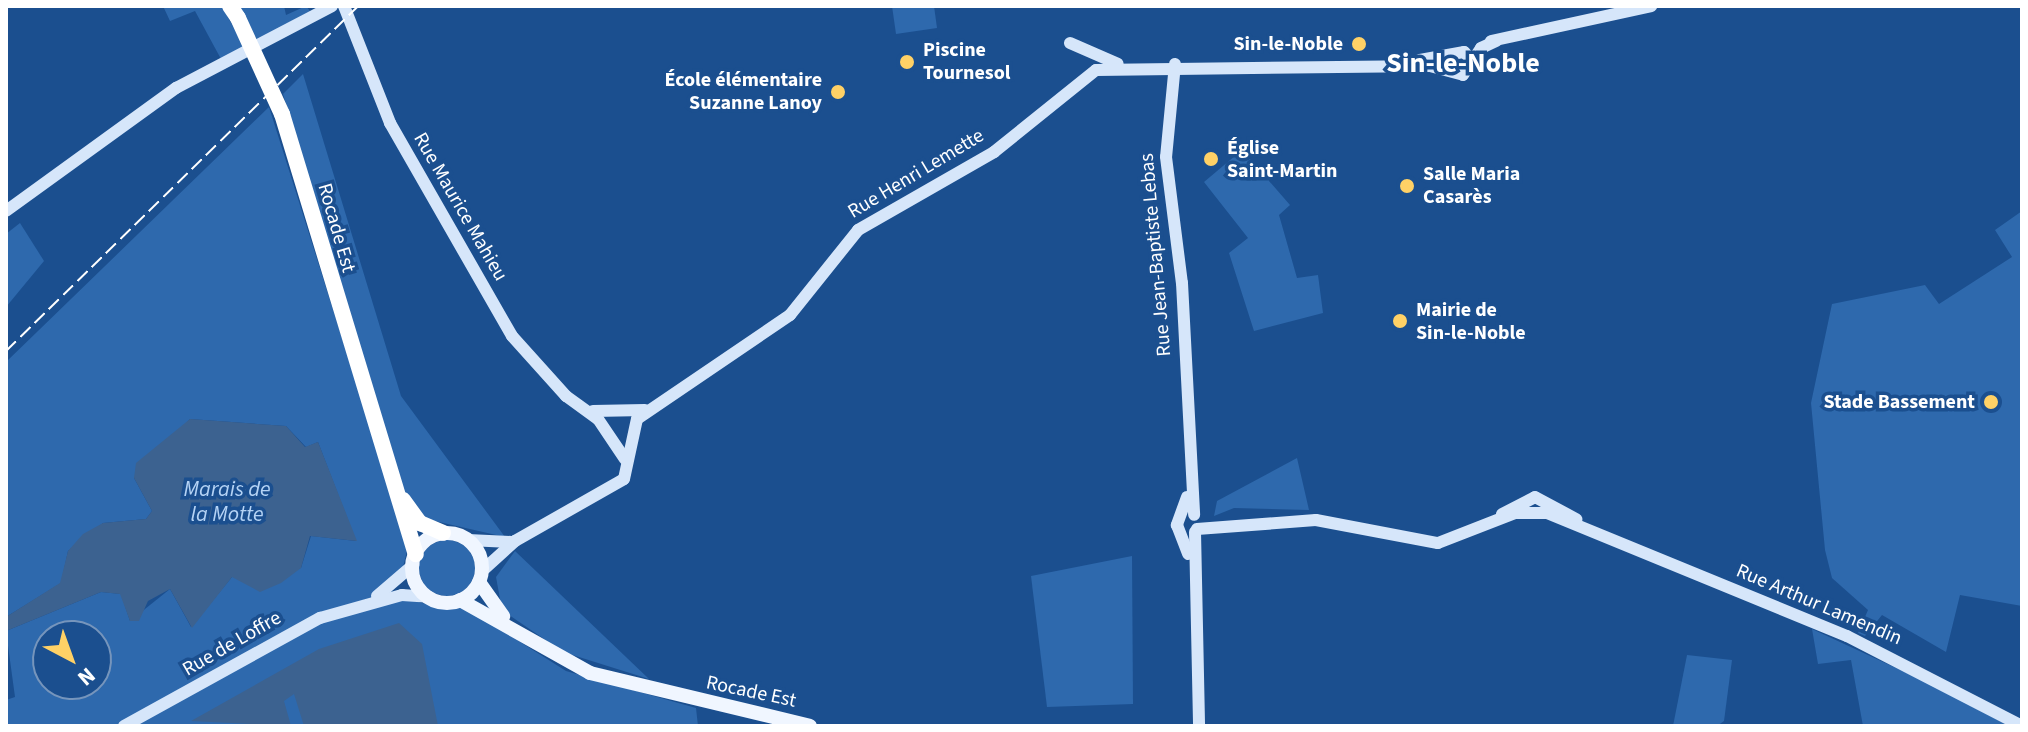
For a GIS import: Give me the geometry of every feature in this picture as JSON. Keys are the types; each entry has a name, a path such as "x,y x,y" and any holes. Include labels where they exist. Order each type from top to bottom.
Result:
{"highway":[{"name":"Rocade Est","path":"234,12 282,114 385,468"},
{"path":"385,468 417,520 443,533"},
{"path":"385,468 414,560"}],"main road":[{"path":"443,533 468,540 480,576 497,611 547,652 460,600 429,597 414,560 443,533"},
{"path":"460,600 480,576"},
{"name":"Rocade Est","path":"547,652 631,686 810,726"}],"street":[{"path":"6,211 74,158 241,54 332,6"},
{"name":"Rue Maurice Mahieu","path":"344,6 390,123 462,253 519,346 608,434"},
{"path":"1070,43 1109,62 1175,68 1367,64 1460,52 1651,6"},
{"path":"1086,51 1085,77 1108,67 1430,66 1468,74 1481,48 1496,41"},
{"path":"1460,52 1474,62"},
{"path":"1455,73 1451,63 1460,52"},
{"name":"Rue Jean-Baptiste Lebas","path":"1175,68 1166,157 1182,283 1188,492 1195,523"},
{"name":"Rue Henri Lemette","path":"630,430 657,405 790,315 864,225 994,152 1085,77"},
{"name":"Rue Maurice Mahieu","path":"579,405 617,414"},
{"name":"Rue Henri Lemette","path":"617,414 657,405"},
{"path":"608,434 617,414 630,430 626,476"},
{"path":"608,434 630,430"},
{"path":"608,434 624,454 626,476"},
{"path":"480,576 515,541 626,476"},
{"name":"Rue Jean-Baptiste Lebas","path":"1180,517 1188,492"},
{"name":"Rue Arthur Lamendin","path":"1195,523 1330,521 1432,544 1494,522 1540,512 1847,636 2022,726"},
{"path":"1191,565 1180,517 1195,523"},
{"path":"1181,532 1195,523"},
{"path":"1195,523 1191,565 1199,726"},
{"path":"468,540 486,546 515,541"},
{"name":"Rue de Loffre","path":"124,726 298,628 362,603 398,584 414,560"},
{"name":"Rue de Loffre","path":"362,603 429,597"}],"shaded area":[{"path":"163,6 222,6 244,47 221,59 195,11 170,21"},
{"path":"238,6 284,6 286,15 306,6 310,11 257,40"},
{"path":"892,6 934,6 937,28 896,34"},
{"path":"303,74 401,396 505,537 426,519 404,491 283,94"},
{"path":"269,107 408,547 403,567 381,587 421,603 465,607 566,671 696,708 698,726 6,726 6,700 15,697 6,631 32,620 32,700 112,700 112,620 33,620 101,592 121,594 130,621 170,589 191,627 232,577 301,568 311,536 356,541 318,442 306,447 286,426 190,419 134,478 152,511 146,519 103,523 68,551 61,583 6,617 6,362"},
{"path":"1242,150 1290,205 1279,215 1297,278 1318,275 1323,313 1254,331 1229,253 1248,238 1204,182"},
{"path":"2022,211 2022,606 1960,595 1946,652 1882,615 1865,636 1858,633 1868,610 1832,578 1825,550 1811,403 1832,304 1925,285 1939,304 2012,257 1995,230"},
{"path":"20,223 44,261 6,307 6,234"},
{"path":"1297,458 1309,510 1234,508 1214,516 1217,501"},
{"path":"447,540 467,548 475,568 467,588 447,596 427,588 419,568 427,548"},
{"path":"515,551 649,679 563,652 502,610 496,577"},
{"path":"1132,556 1133,704 1047,707 1031,576"},
{"path":"1812,629 1924,681 2009,726 1863,726 1851,660 1818,664"},
{"path":"1687,655 1732,660 1724,721 1717,726 1673,726"}],"water":[{"name":"Marais de la Motte","path":"190,419 286,426 305,447 318,442 357,541 310,536 301,568 281,583 260,592 232,577 192,628 170,589 148,601 139,621 130,621 120,594 101,592 6,631 6,617 60,583 68,551 83,534 103,523 146,519 152,511 134,478 136,463"},
{"path":"399,623 422,644 438,726 304,726 294,694 284,701 291,726 191,721 319,649"}],"railway":[{"path":"6,351 358,6"}],"place":[{"name":"Sin-le-Noble","path":"1359,44"},
{"name":"Piscine Tournesol","path":"907,62"},
{"name":"École élémentaire Suzanne Lanoy","path":"838,92"},
{"name":"Église Saint-Martin","path":"1211,159"},
{"name":"Salle Maria Casarès","path":"1407,186"},
{"name":"Mairie de Sin-le-Noble","path":"1400,321"},
{"name":"Stade Bassement","path":"1991,402"}],"district":[{"name":"Sin-le-Noble","path":"1463,63"}]}
